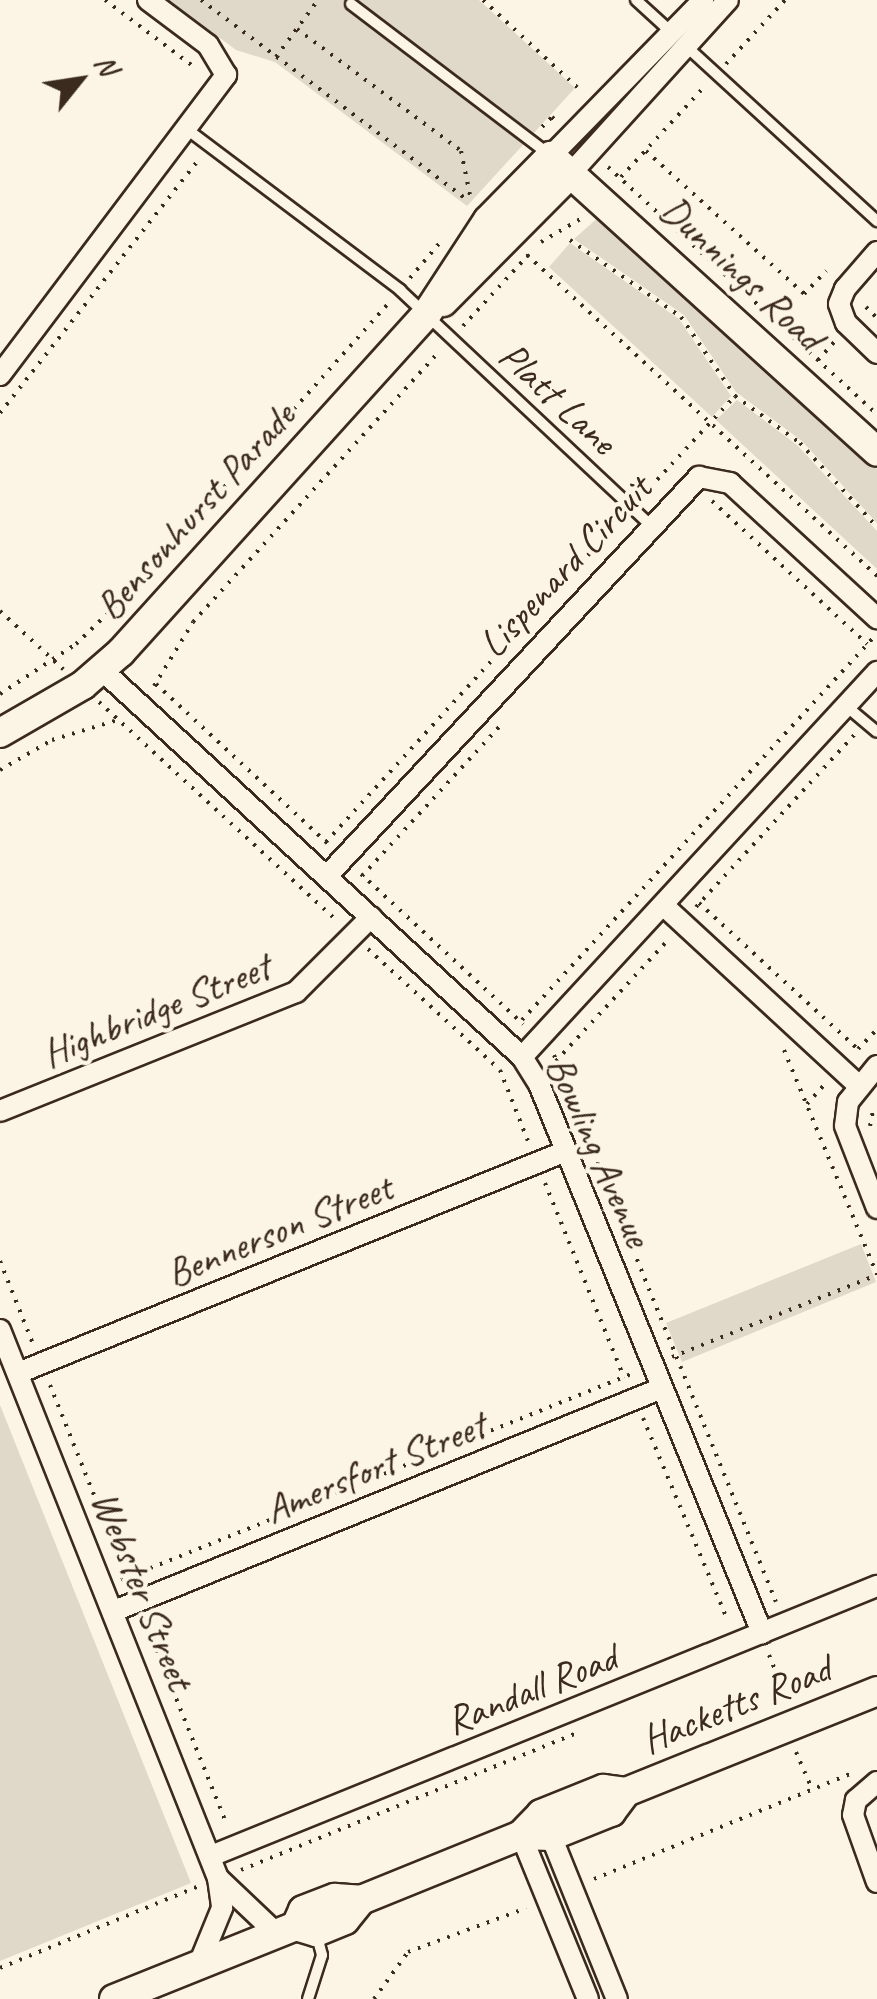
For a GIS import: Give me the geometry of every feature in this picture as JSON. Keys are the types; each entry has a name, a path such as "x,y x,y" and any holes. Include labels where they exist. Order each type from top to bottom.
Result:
{"street":[{"path":"0,375 220,86 225,68 215,52 148,0"},
{"name":"Bensonhurst Parade","path":"426,315 480,212 561,155 678,39 703,0"},
{"name":"Bensonhurst Parade","path":"3,725 92,678 426,315 519,249 571,134 728,0"},
{"name":"Dunnings Road","path":"561,155 610,188 877,452"},
{"path":"877,252 844,288 839,304 846,324 877,353"},
{"name":"Lispenard Circuit","path":"327,876 691,482 718,476 877,618"},
{"path":"522,1058 877,672"},
{"name":"Bowling Avenue","path":"92,678 327,876 522,1058 566,1151 762,1633"},
{"path":"663,904 859,1086"},
{"name":"Highbridge Street","path":"0,1111 296,992 371,917"},
{"path":"877,1066 848,1102 845,1126 877,1208"},
{"name":"Bennerson Street","path":"18,1373 566,1151"},
{"name":"Webster Street","path":"0,1330 212,1856 222,1908 199,1964"},
{"name":"Amersfort Street","path":"114,1611 662,1388"},
{"name":"Randall Road","path":"212,1856 877,1586"},
{"name":"Hacketts Road","path":"114,1999 297,1930 302,1910 335,1898 361,1900 546,1825 603,1789 626,1792 877,1690"},
{"path":"869,1776 852,1815 877,1882"},
{"path":"546,1825 617,1999"},
{"path":"521,1835 588,1999"},
{"path":"218,1878 297,1930"}],"lane":[{"path":"636,0 877,220"},
{"path":"351,4 561,155"},
{"name":"Platt Lane","path":"188,130 400,290 650,525"},
{"path":"846,706 877,732"},
{"path":"297,1930 322,1955 308,1999"}],"path":[{"path":"105,0 220,86"},
{"path":"200,0 480,212"},
{"path":"276,57 318,0"},
{"path":"483,0 578,88"},
{"path":"160,679 193,622 450,339 519,249 577,224 785,0"},
{"path":"297,29 461,151 480,212"},
{"path":"571,134 552,117 561,155 610,188 877,414"},
{"path":"0,413 209,146"},
{"path":"646,152 804,294 826,270"},
{"path":"480,212 484,192"},
{"path":"0,694 52,660 134,589 448,233"},
{"path":"570,240 681,318 735,396 800,443 877,527"},
{"path":"519,249 877,576"},
{"path":"325,842 735,396"},
{"path":"708,498 868,644"},
{"path":"0,612 52,660 92,678 354,936 500,1070 633,1400 653,1434 746,1665 793,1646 556,1061 866,722"},
{"path":"488,1058 877,633"},
{"path":"0,770 52,740 106,728"},
{"path":"699,903 858,1050"},
{"path":"666,940 679,952"},
{"path":"0,1261 128,1578 877,1275 786,1051 772,1039"},
{"path":"870,1128 877,1103"},
{"path":"0,1968 582,1732"},
{"path":"578,1904 600,1895 594,1878 869,1776"},
{"path":"374,1999 408,1952 512,1909 527,1908 532,1922 554,1913"}],"shaded area":[{"path":"169,0 479,0 575,88 467,206 275,62 236,50"},
{"path":"601,215 877,469 877,523 802,441 736,392 684,315 574,239"},
{"path":"570,243 679,319 731,396 712,417 549,267"},
{"path":"737,400 797,445 877,531 877,569 716,420"},
{"path":"861,1244 876,1282 682,1362 666,1323"},
{"path":"0,1405 191,1883 0,1961"}]}
